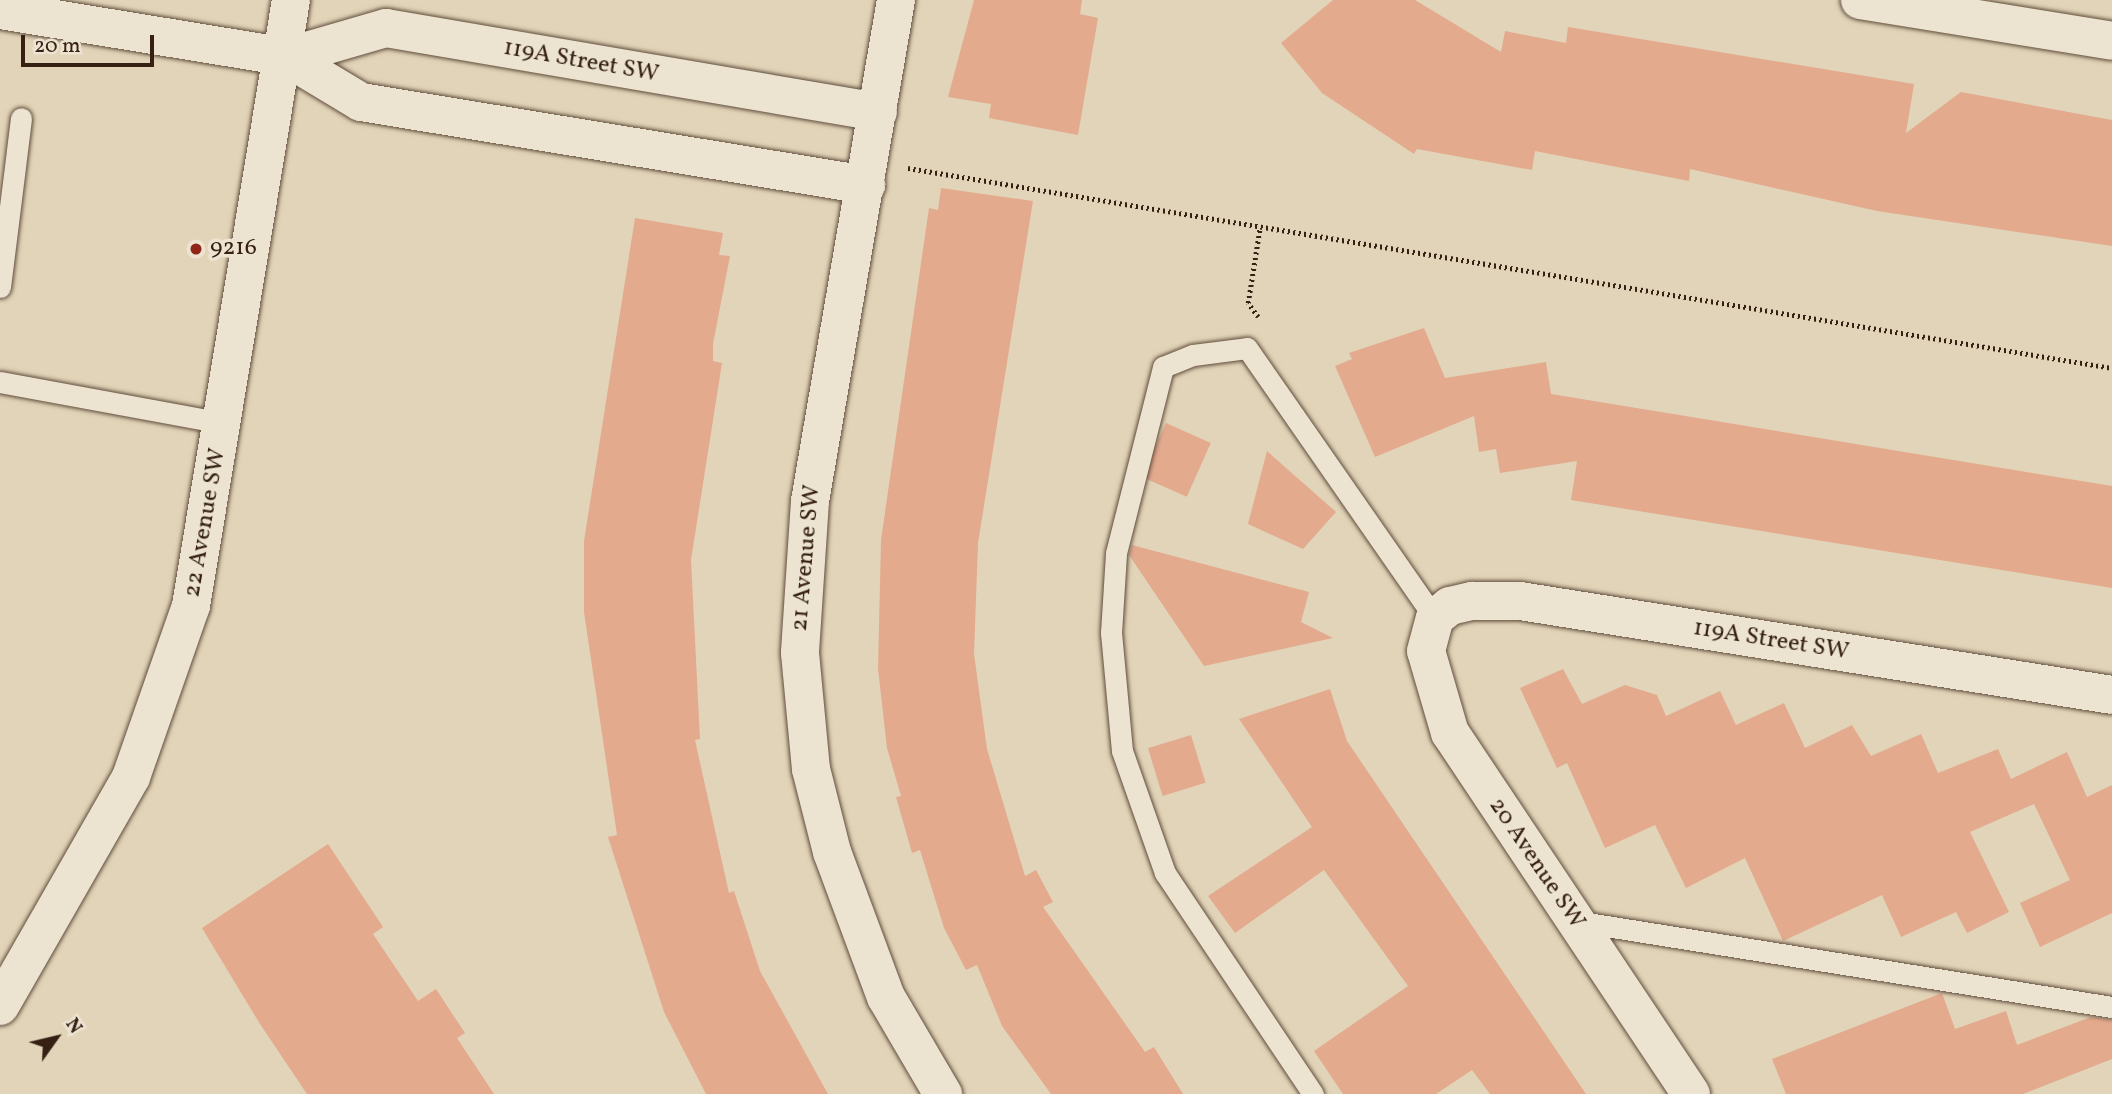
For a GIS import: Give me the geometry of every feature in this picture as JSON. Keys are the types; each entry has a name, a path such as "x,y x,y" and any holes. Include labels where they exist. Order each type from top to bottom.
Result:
{"street":[{"name":"22 Avenue SW","path":"0,1006 103,832 155,720 191,606 286,57 291,0"},
{"name":"21 Avenue SW","path":"896,0 804,545 804,699 811,769 858,928 886,996 943,1094"},
{"path":"1860,0 2112,41"},
{"name":"119A Street SW","path":"0,10 286,57 361,102 868,173"},
{"name":"119A Street SW","path":"286,57 386,28 878,112"},
{"name":"119A Street SW","path":"1435,618 1472,601 1520,600 2112,695"},
{"name":"20 Avenue SW","path":"1435,618 1426,650 1450,733 1691,1094"}],"lane":[{"path":"0,287 3,238 21,118"},
{"path":"1313,1094 1165,873 1122,751 1111,646 1116,553 1163,367 1193,355 1247,348 1435,618"},
{"path":"0,382 224,424"},
{"path":"1575,921 2112,1007"}],"path":[{"path":"868,173 2112,368"}],"building":[{"path":"974,0 1082,0 1080,14 1098,18 1078,135 989,118 991,104 948,97"},
{"path":"1333,0 1415,0 1501,52 1505,31 1566,43 1568,27 1914,84 1906,133 1961,92 2112,120 2112,246 1877,211 1690,169 1689,181 1535,151 1532,170 1417,149 1414,154 1322,93 1281,43"},
{"path":"941,188 1033,201 978,543 974,654 987,749 1025,876 1036,870 1053,902 1043,907 1145,1052 1154,1047 1183,1094 1051,1094 1002,1026 977,965 966,970 944,928 920,850 912,853 896,797 901,796 887,748 878,669 881,540 929,208 938,210"},
{"path":"635,218 723,233 719,255 730,256 713,344 713,361 722,363 691,560 700,739 695,740 729,893 734,891 760,971 828,1094 706,1094 664,1012 608,837 617,835 584,612 584,541"},
{"path":"1424,328 1445,378 1546,362 1551,394 2112,486 2112,588 1571,500 1577,461 1500,473 1496,449 1479,452 1474,416 1375,457 1335,366 1352,359 1349,353"},
{"path":"1166,423 1211,443 1187,497 1142,477"},
{"path":"1267,451 1336,512 1303,549 1248,524"},
{"path":"1132,545 1309,592 1301,622 1333,638 1204,666 1129,555"},
{"path":"1563,669 1582,704 1625,685 1657,695 1666,716 1720,691 1736,725 1784,703 1805,748 1852,725 1871,756 1921,734 1938,773 1998,749 2011,779 2067,752 2087,797 2112,785 2112,913 2040,947 2020,903 2070,880 2034,804 1970,832 2009,912 1967,933 1956,912 1901,937 1882,895 1783,941 1745,858 1686,888 1655,825 1605,848 1567,763 1557,768 1520,688"},
{"path":"1330,689 1347,741 1586,1094 1490,1094 1472,1070 1436,1094 1343,1094 1314,1051 1408,986 1324,870 1235,933 1208,896 1312,827 1239,719"},
{"path":"1191,735 1206,783 1163,796 1148,748"},
{"path":"328,844 383,927 373,934 418,1001 436,989 465,1033 457,1038 494,1094 307,1094 260,1024 202,928"},
{"path":"1942,993 1955,1029 2006,1011 2017,1045 2091,1017 2112,1020 2112,1059 2023,1094 1786,1094 1772,1059"}],"place":[{"name":"9216","path":"196,249"}]}
